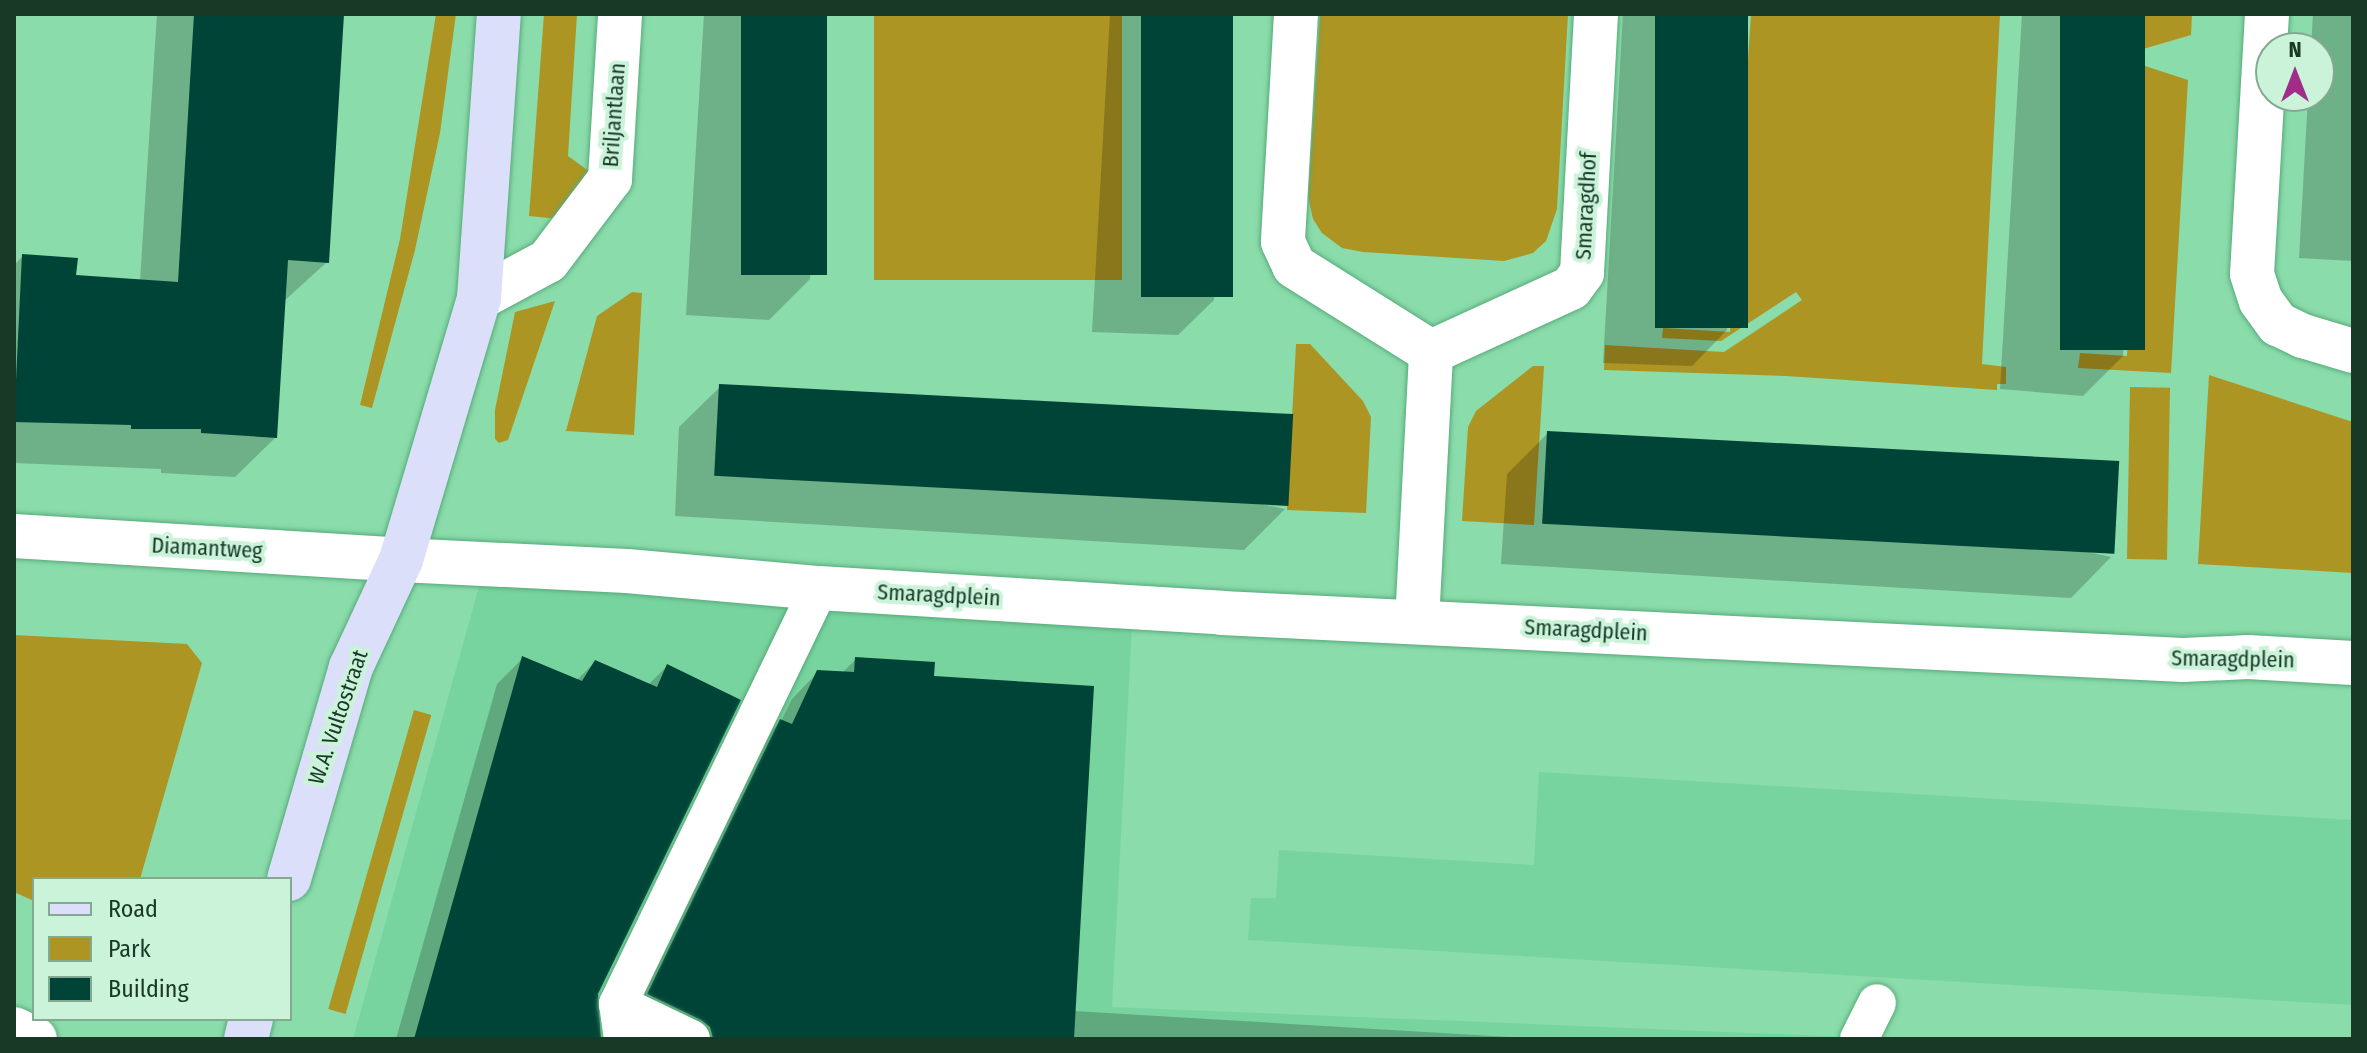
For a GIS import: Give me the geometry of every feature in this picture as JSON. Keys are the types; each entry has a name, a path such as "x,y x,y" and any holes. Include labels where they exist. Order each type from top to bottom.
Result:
{"main road":[{"path":"401,560 479,298 499,14"},
{"name":"W.A. Vultostraat","path":"290,877 351,667 401,560"}],"street":[{"name":"Briljantlaan","path":"479,298 548,261 610,179 620,14"},
{"path":"1296,14 1283,242 1294,266 1431,352 1417,622"},
{"name":"Smaragdhof","path":"1431,352 1571,288 1582,273 1596,14"},
{"path":"2267,14 2252,274 2261,301 2278,324 2303,336 2353,351"},
{"name":"Diamantweg","path":"14,536 401,560"},
{"name":"Smaragdplein","path":"401,560 658,573 819,588 1417,622 2183,660 2248,657 2353,663"},
{"path":"691,1039 621,1022 819,588"},
{"path":"1859,1039 1877,1003"},
{"path":"14,1029 35,1039"}],"shaded area":[{"path":"485,565 1133,607 1112,1007 1899,1039 353,1039"},
{"path":"1539,772 2353,820 2353,1005 1248,940 1251,898 1276,898 1279,850 1534,865"}],"green space":[{"path":"436,14 456,14 440,133 415,250 372,408 360,405 400,239"},
{"path":"544,14 577,14 568,156 590,172 559,219 529,216"},
{"path":"874,14 1122,14 1122,280 874,280"},
{"path":"1320,14 1568,14 1557,209 1546,241 1533,253 1504,261 1363,252 1342,248 1322,233 1313,219 1308,197"},
{"path":"1751,14 2000,14 1982,364 2006,367 2006,384 1997,384 1997,390 1786,376 1604,370 1605,345 1724,352 1802,300 1796,292 1721,341 1662,338 1663,328 1730,332"},
{"path":"2145,14 2192,14 2191,35 2143,49"},
{"path":"2142,65 2188,80 2171,373 2078,368 2080,353 2127,356"},
{"path":"632,292 642,293 634,435 566,431 597,316"},
{"path":"555,301 508,440 499,443 495,439 495,410 515,312"},
{"path":"1296,344 1310,344 1363,401 1371,417 1366,513 1287,510"},
{"path":"1533,366 1544,366 1534,525 1462,521 1468,427 1476,411"},
{"path":"2209,375 2353,422 2353,573 2198,564"},
{"path":"2130,387 2170,388 2167,560 2127,559"},
{"path":"14,635 187,644 202,663 141,877 32,877 32,900 14,892"},
{"path":"414,710 431,715 346,1014 328,1009"}],"building":[{"path":"194,14 344,14 329,263 288,260 277,438 201,433 201,429 131,429 131,425 14,422 22,254 78,258 76,275 178,282"},
{"path":"741,14 827,14 827,275 741,275"},
{"path":"1141,14 1233,14 1233,297 1141,297"},
{"path":"1655,14 1748,14 1748,328 1655,328"},
{"path":"2060,14 2145,14 2145,350 2060,350"},
{"path":"719,384 1293,414 1288,506 714,476"},
{"path":"1547,431 2119,461 2114,554 1542,524"},
{"path":"522,656 582,681 595,660 657,687 667,664 741,700 598,994 601,1039 414,1039"},
{"path":"855,657 935,662 934,676 1094,686 1074,1039 713,1039 710,1027 701,1020 647,994 780,719 792,724 817,670 854,672"}]}
